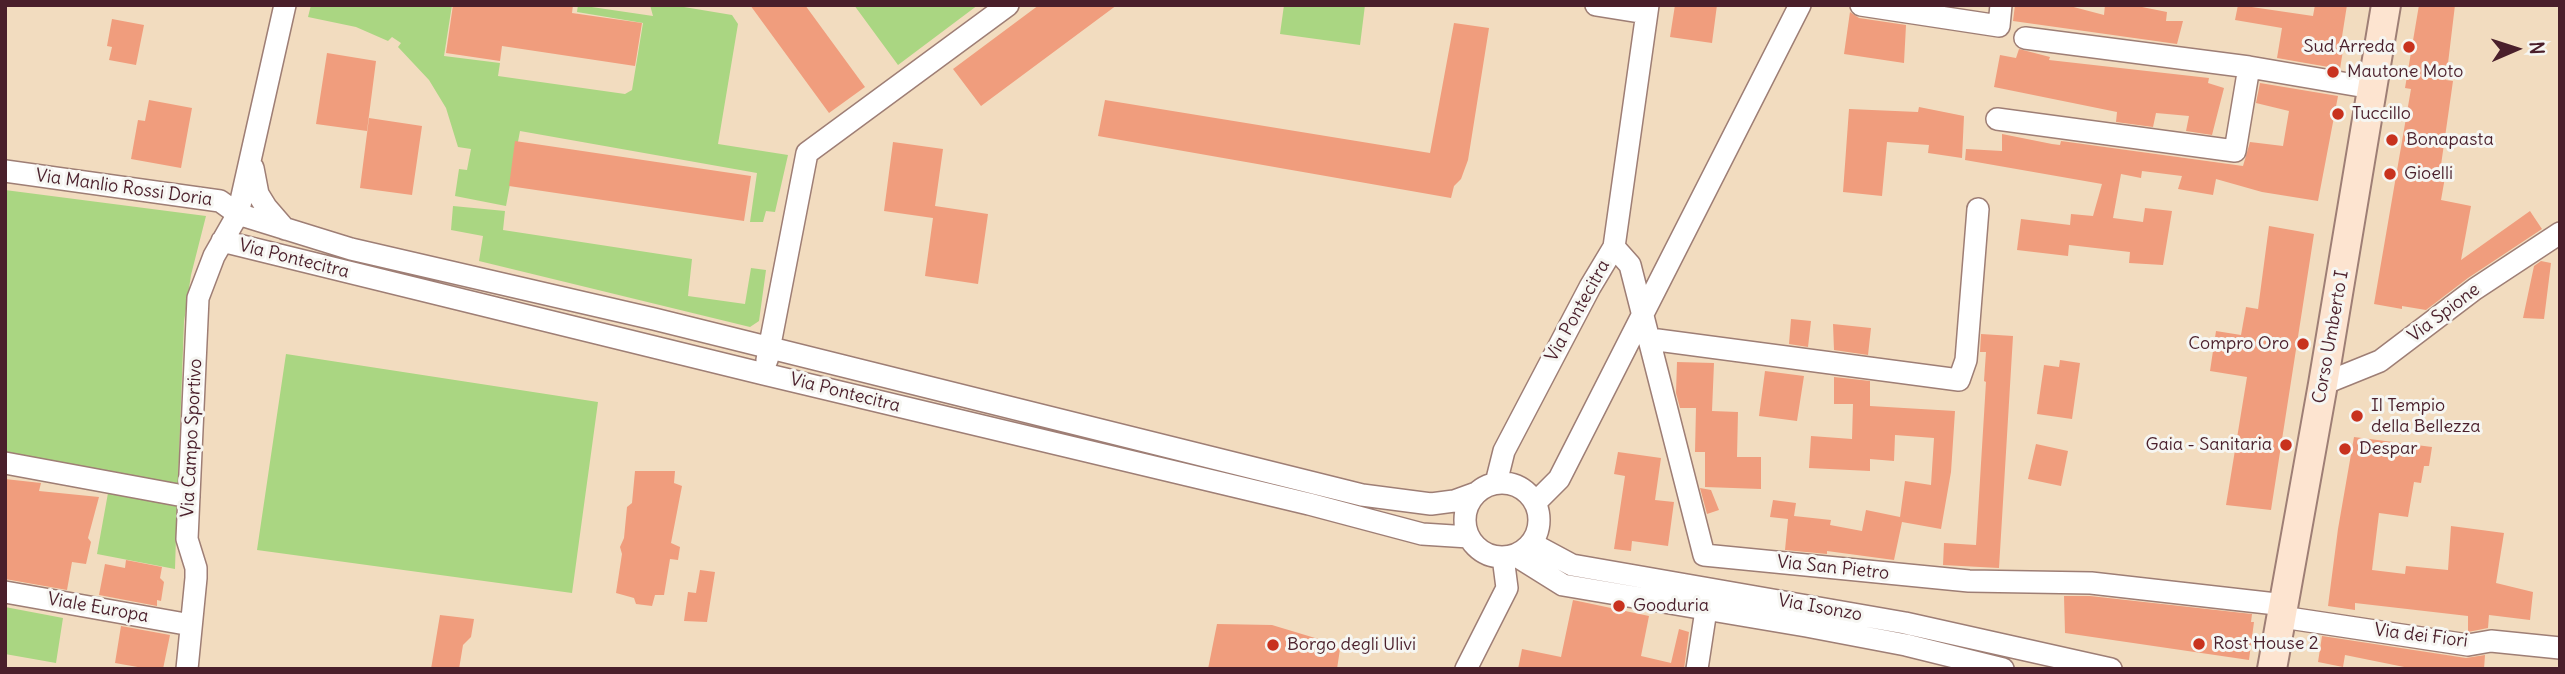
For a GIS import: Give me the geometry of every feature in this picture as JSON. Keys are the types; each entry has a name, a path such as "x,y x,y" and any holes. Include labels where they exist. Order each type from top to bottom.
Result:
{"street":[{"name":"Via Campo Sportivo","path":"187,669 196,568 187,539 198,298 222,241 239,214 285,5"},
{"path":"764,374 807,153 1008,5"},
{"path":"1596,5 1647,9"},
{"path":"1535,503 1559,480 1800,5"},
{"path":"1861,5 1999,26 2001,5"},
{"name":"Corso Umberto I","path":"2273,669 2386,5"},
{"name":"Via Pontecitra","path":"1496,483 1504,451 1590,287 1614,247 1647,9"},
{"path":"2025,38 2249,67 2372,88"},
{"path":"1997,118 2235,151 2249,67"},
{"path":"251,160 258,194 285,229"},
{"name":"Via Manlio Rossi Doria","path":"5,171 219,201 239,214"},
{"path":"1650,339 1959,380 1966,360 1978,209"},
{"name":"Via Pontecitra","path":"239,214 351,249 769,348 1362,495 1431,504 1454,501 1476,493"},
{"name":"Via Spione","path":"2323,384 2381,361 2475,289 2560,233"},
{"name":"Via Pontecitra","path":"222,241 1309,504 1422,534 1469,537"},
{"name":"Via San Pietro","path":"1614,247 1630,265 1704,555 1969,581 2091,583 2283,611"},
{"path":"5,463 189,497"},
{"path":"1466,669 1507,588 1516,552 1539,523 1535,503 1525,491 1508,483 1496,483 1476,493 1465,513 1469,537 1477,548 1486,554 1516,552"},
{"name":"Via Isonzo","path":"1516,552 1563,585 1906,645 2003,669"},
{"name":"Via Isonzo","path":"1516,552 1572,565 1905,623 2111,669"},
{"name":"Viale Europa","path":"5,592 191,625"},
{"path":"1698,669 1706,610"},
{"name":"Via dei Fiori","path":"2283,611 2468,645 2491,642 2560,648"}],"green space":[{"path":"311,5 452,5 444,56 500,63 498,76 625,94 632,90 643,23 577,12 578,5 653,16 650,5 672,5 732,15 738,24 718,144 788,155 775,212 766,211 763,222 750,222 757,173 520,131 506,206 455,196 459,169 467,170 471,149 458,147 446,108 429,80 398,47 401,43 392,37 388,41 356,27 308,17"},
{"path":"854,5 978,5 898,65"},
{"path":"1284,5 1365,5 1360,45 1280,34"},
{"path":"5,190 206,216 191,275 184,322 178,483 153,483 5,454"},
{"path":"453,206 505,211 503,230 692,259 688,296 745,304 751,268 766,270 759,321 750,327 479,261 483,236 451,230"},
{"path":"286,354 598,402 572,593 257,550"},
{"path":"108,493 177,504 175,569 97,554"},
{"path":"5,607 63,618 56,663 5,654"}],"building":[{"path":"453,5 573,5 572,13 642,23 635,66 502,46 500,61 446,53"},
{"path":"750,5 805,5 865,87 829,113"},
{"path":"1039,5 1117,5 981,106 953,69"},
{"path":"1675,5 1717,5 1712,43 1670,37"},
{"path":"2015,5 2066,5 2104,15 2105,5 2132,5 2167,12 2166,21 2183,21 2177,44 2013,21"},
{"path":"2238,5 2313,16 2315,5 2347,5 2340,69 2277,58 2282,28 2235,20"},
{"path":"2419,5 2455,5 2446,80 2453,81 2441,165 2447,166 2441,200 2471,206 2461,260 2530,211 2542,229 2468,278 2426,310 2374,304 2411,89 2405,88"},
{"path":"1850,12 1859,18 1906,25 1904,63 1844,54"},
{"path":"112,19 144,25 136,65 109,60 112,47 107,46"},
{"path":"1454,23 1489,28 1468,160 1461,179 1454,186 1451,198 1098,136 1105,100 1430,153"},
{"path":"2019,49 2050,57 2049,60 2209,78 2208,83 2224,88 2212,135 2186,131 2189,116 2156,113 2153,127 2116,122 2117,112 1994,87 2000,55 2016,58"},
{"path":"327,53 376,61 367,131 316,124"},
{"path":"2260,83 2338,96 2318,201 2262,192 2216,179 2213,195 2178,189 2182,176 2142,171 2141,178 2121,174 2113,218 2143,222 2145,208 2172,211 2163,265 2129,263 2130,252 2069,245 2068,256 2017,250 2021,219 2070,225 2071,214 2093,216 2102,184 1965,160 1966,149 2002,151 2002,134 2052,144 2060,145 2061,141 2243,166 2250,142 2283,146 2289,111 2256,103"},
{"path":"149,100 192,108 181,168 131,159 138,120 145,121"},
{"path":"1919,107 1964,116 1962,158 1928,153 1929,145 1887,142 1882,196 1843,192 1849,109 1918,112"},
{"path":"369,118 422,126 412,195 360,188"},
{"path":"515,141 751,176 744,221 509,186"},
{"path":"893,142 943,149 935,206 988,214 978,284 925,276 933,218 884,211"},
{"path":"2269,226 2314,234 2271,510 2226,505 2247,377 2210,371 2216,331 2241,335 2246,307 2258,309"},
{"path":"2541,261 2551,263 2544,319 2523,318 2534,266"},
{"path":"1791,319 1811,321 1808,347 1789,344"},
{"path":"1833,324 1871,328 1868,355 1834,350"},
{"path":"1981,334 2013,336 1999,568 1943,565 1944,543 1976,545 1986,382 1986,352 1980,352"},
{"path":"2060,360 2080,363 2072,419 2037,414 2044,365 2059,367"},
{"path":"1677,362 1714,363 1712,411 1738,412 1737,457 1761,457 1761,489 1705,487 1705,452 1695,452 1696,408 1680,408 1676,393"},
{"path":"1765,371 1804,376 1797,421 1759,416"},
{"path":"1834,377 1870,381 1870,406 1955,411 1951,472 1941,529 1902,522 1894,560 1827,551 1827,554 1785,550 1788,519 1770,517 1773,500 1796,503 1794,516 1831,520 1830,525 1862,531 1866,510 1900,517 1905,481 1931,485 1934,438 1895,435 1894,461 1870,459 1870,471 1809,468 1811,436 1852,439 1853,404 1834,404"},
{"path":"2354,437 2432,447 2429,466 2424,466 2421,483 2414,482 2408,517 2379,513 2372,570 2405,574 2406,566 2448,570 2451,526 2504,533 2496,583 2533,592 2530,620 2489,615 2488,628 2468,632 2468,616 2355,603 2355,610 2328,606"},
{"path":"2036,444 2068,451 2061,486 2028,479"},
{"path":"1618,452 1661,458 1655,500 1674,502 1668,546 1632,541 1631,551 1614,549 1625,476 1614,474"},
{"path":"635,471 675,471 674,483 682,486 671,543 680,547 678,560 670,559 664,595 655,595 652,606 636,604 634,598 616,593 622,554 620,547 624,538 627,507 632,503"},
{"path":"5,479 41,483 39,491 99,497 88,538 91,542 86,564 72,562 67,590 5,579"},
{"path":"1700,488 1711,490 1719,510 1707,514"},
{"path":"126,560 162,567 160,578 164,582 161,601 157,600 157,606 99,595 105,564 125,568"},
{"path":"700,570 715,572 707,622 684,621 688,592 696,593"},
{"path":"2064,596 2090,596 2252,614 2251,622 2254,622 2249,660 2065,633"},
{"path":"1573,600 1649,616 1641,656 1671,663 1679,629 1689,632 1684,669 1518,669 1522,649 1561,657"},
{"path":"440,615 474,619 471,637 463,645 459,669 431,669"},
{"name":"Borgo degli Ulivi","path":"1217,624 1272,625 1325,641 1340,649 1337,669 1208,669"},
{"path":"121,626 170,635 163,669 115,663"},
{"path":"2322,636 2466,658 2485,655 2484,669 2414,669 2345,655 2343,667 2318,662"}],"place":[{"name":"Sud Arreda","path":"2409,47"},
{"name":"Mautone Moto","path":"2333,72"},
{"name":"Tuccillo","path":"2338,114"},
{"name":"Bonapasta","path":"2392,140"},
{"name":"Gioelli","path":"2390,174"},
{"name":"Compro Oro","path":"2303,344"},
{"name":"Il Tempio della Bellezza","path":"2357,416"},
{"name":"Gaia - Sanitaria","path":"2286,445"},
{"name":"Despar","path":"2345,449"},
{"name":"Gooduria","path":"1619,606"},
{"name":"Rost House 2","path":"2199,644"},
{"name":"Borgo degli Ulivi","path":"1273,645"}]}
